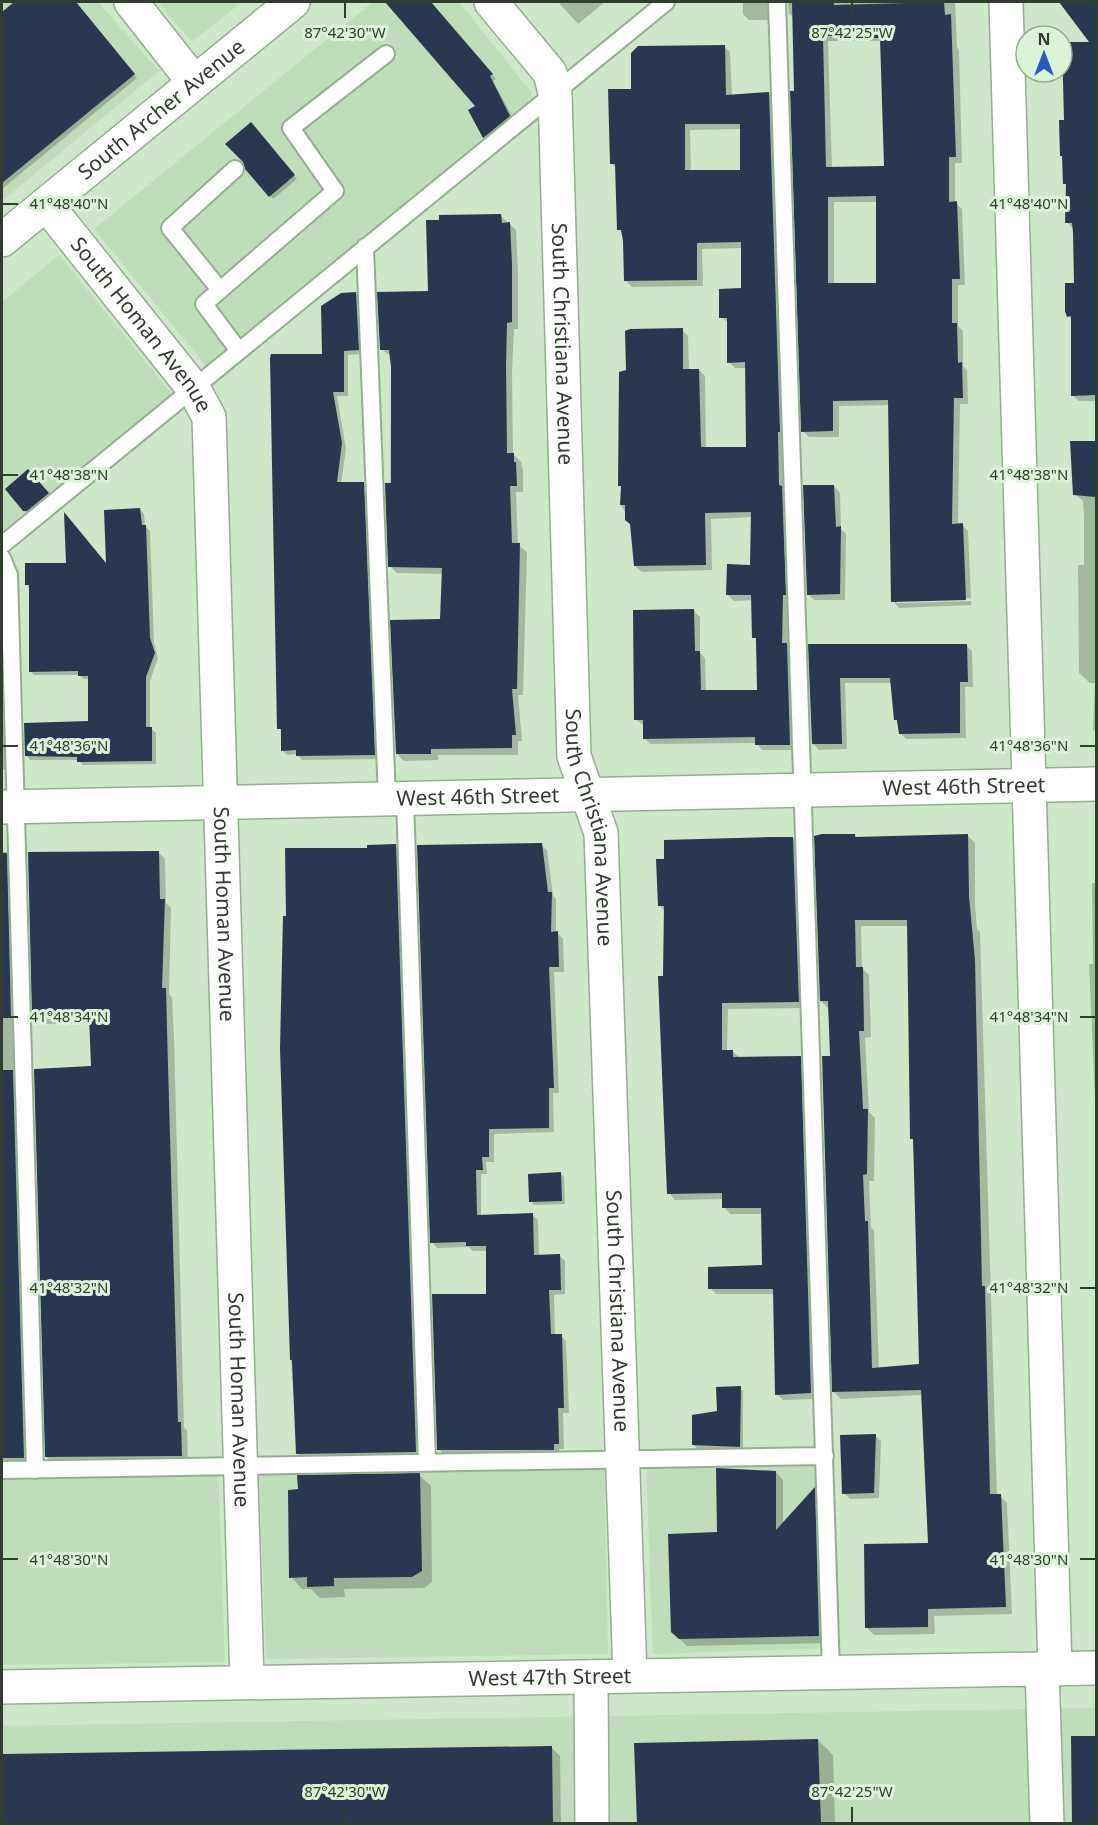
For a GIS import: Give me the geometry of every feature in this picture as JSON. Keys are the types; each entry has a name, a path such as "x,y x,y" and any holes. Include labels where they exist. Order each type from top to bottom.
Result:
{"street":[{"path":"131,2 194,82"},
{"name":"South Archer Avenue","path":"2,240 293,2"},
{"name":"South Christiana Avenue","path":"491,2 550,73 555,93 574,756 601,833 630,1676"},
{"path":"1006,2 1031,786 1049,1669 1047,1824"},
{"name":"South Homan Avenue","path":"46,204 193,388 209,417 247,1682"},
{"name":"West 46th Street","path":"9,807 1096,784"},
{"name":"West 47th Street","path":"2,1687 1096,1668"},
{"path":"591,1677 592,1824"}],"lane":[{"path":"2,545 666,2"},
{"path":"777,2 831,1672"},
{"path":"239,351 204,304 335,191 291,128 386,54"},
{"path":"220,290 170,228 235,169"},
{"path":"365,247 396,799 427,1462"},
{"path":"2,558 9,575 9,807 35,1470"},
{"path":"2,1470 825,1455"}],"shaded area":[{"path":"2,2 98,2 159,71 2,201"},
{"path":"158,2 242,2 192,42"},
{"path":"373,2 459,2 531,92 533,111 212,373 94,229"},
{"path":"59,255 177,401 2,545 2,302"},
{"path":"825,1456 830,1648 653,1654 646,1458"},
{"path":"604,1459 608,1654 266,1659 259,1466"},
{"path":"218,1466 225,1662 2,1665 2,1470"},
{"path":"1096,1708 1096,1823 2,1823 2,1726"}],"building":[{"path":"14,2 76,2 135,74 2,183 2,12"},
{"path":"385,2 431,2 493,74 490,76 510,116 483,138 468,110 475,106"},
{"path":"792,2 834,2 834,5 944,2 945,15 951,14 956,157 949,157 949,202 957,201 960,279 952,279 952,323 957,323 958,363 962,362 963,398 954,398 952,524 963,523 966,600 891,602 888,400 833,401 833,431 801,432 790,91 794,91","holes":["874,35 874,38 880,38 884,166 826,167 823,36","876,196 876,283 828,283 828,197"]},
{"path":"1059,2 1096,2 1096,395 1071,396 1071,316 1067,317 1065,311 1065,283 1074,283 1073,232 1072,223 1065,223 1066,184 1063,184 1059,120 1064,120 1063,84 1074,84 1074,42 1089,42"},
{"path":"725,45 726,95 769,92 780,432 778,432 779,485 782,486 786,595 783,595 782,643 787,643 790,745 755,745 755,737 643,739 643,720 634,720 633,610 694,609 695,651 700,651 701,690 757,690 756,638 752,638 751,595 726,595 727,564 750,565 751,512 705,513 706,565 634,566 630,524 625,520 625,505 620,505 621,486 618,486 619,372 626,370 625,331 683,328 683,369 699,369 701,447 746,447 745,362 727,363 727,318 719,318 719,289 741,288 741,242 697,243 697,280 624,281 623,241 621,230 617,230 615,164 610,164 608,89 631,89 631,53 638,46","holes":["685,124 740,124 740,170 685,170"]},
{"path":"251,122 295,175 269,197 245,169 243,162 225,144"},
{"path":"501,214 502,223 510,222 512,264 512,322 507,323 506,365 507,453 514,453 517,486 510,486 512,543 520,543 517,689 512,689 516,735 512,735 512,748 431,749 431,754 396,754 390,620 440,619 442,568 388,567 385,483 391,483 391,367 389,350 380,350 377,292 428,291 426,220 439,220 439,215"},
{"path":"356,292 359,350 344,351 344,392 333,392 342,443 337,482 364,482 375,755 296,756 296,750 281,751 281,729 277,729 270,358 271,354 322,354 321,306 341,293"},
{"path":"1070,441 1096,441 1096,497 1073,495"},
{"path":"28,469 49,493 27,511 23,511 5,489"},
{"path":"803,485 834,485 836,527 841,526 840,594 807,595"},
{"path":"140,508 142,525 146,525 150,638 155,653 146,677 146,727 152,727 152,761 77,762 77,757 25,756 24,723 88,721 88,676 78,676 78,671 29,672 29,585 25,585 25,563 66,563 64,512 106,563 104,510"},
{"path":"808,644 967,644 968,682 960,682 960,733 899,734 897,720 894,720 890,678 840,678 842,744 812,744"},
{"path":"822,834 855,834 855,837 968,834 969,896 975,960 982,1286 985,1286 990,1494 1001,1494 1006,1607 928,1609 928,1627 865,1628 864,1544 928,1543 921,1390 832,1392 822,1056 830,1056 828,1001 820,1001 814,836","holes":["855,920 907,920 910,1139 913,1139 919,1364 872,1368 868,1221 865,1221 863,1175 867,1174 868,1109 863,1109 859,1031 864,1031 863,967 856,967"]},
{"path":"793,837 799,1002 722,1003 722,1050 733,1050 733,1057 801,1056 811,1393 775,1395 773,1289 708,1289 708,1267 762,1265 761,1208 722,1208 722,1193 667,1194 658,976 663,976 664,906 658,906 656,859 664,859 664,840"},
{"path":"542,843 548,892 552,892 551,932 558,931 559,967 549,967 554,1088 549,1088 549,1128 489,1129 489,1157 482,1157 483,1170 476,1170 477,1215 533,1213 534,1255 560,1254 561,1290 549,1290 551,1334 562,1334 564,1408 558,1408 559,1444 554,1444 554,1450 437,1450 432,1294 486,1294 486,1246 466,1246 466,1242 430,1243 417,845"},
{"path":"396,844 416,1452 296,1454 292,1360 290,1360 280,1048 283,916 286,916 285,848 367,848 367,845"},
{"path":"159,851 160,899 165,899 162,988 166,988 178,1422 181,1422 182,1456 45,1457 34,1069 91,1066 89,1016 32,1017 28,852"},
{"path":"2,853 7,853 11,1018 2,1018"},
{"path":"2,1070 13,1070 24,1458 2,1458"},
{"path":"561,1172 562,1201 529,1202 528,1174"},
{"path":"741,1386 740,1447 692,1445 692,1415 717,1411 716,1387"},
{"path":"876,1434 874,1493 842,1494 840,1435"},
{"path":"716,1468 776,1471 776,1530 815,1487 819,1636 679,1639 671,1632 668,1534 717,1532"},
{"path":"420,1473 422,1571 412,1577 334,1578 334,1586 307,1587 307,1577 289,1578 288,1490 298,1489 297,1475"},
{"path":"1071,1736 1096,1736 1096,1824 1072,1824"},
{"path":"818,1739 821,1824 637,1824 634,1743"},
{"path":"552,1746 553,1824 2,1824 2,1754"}]}
